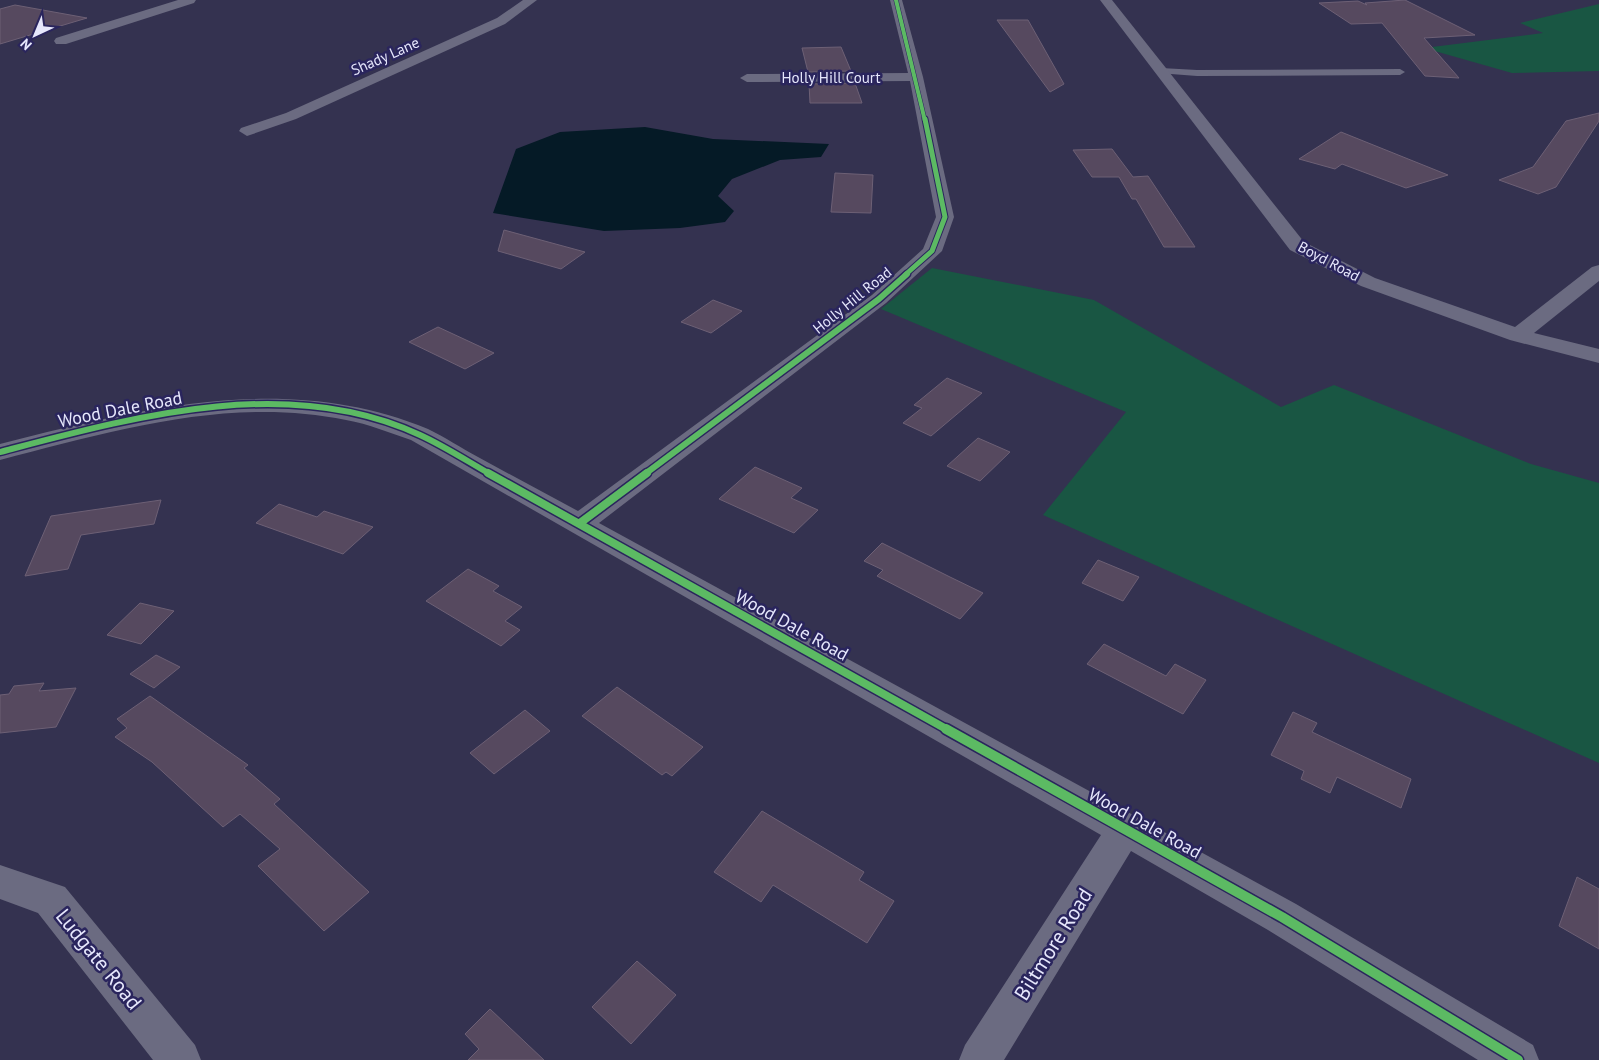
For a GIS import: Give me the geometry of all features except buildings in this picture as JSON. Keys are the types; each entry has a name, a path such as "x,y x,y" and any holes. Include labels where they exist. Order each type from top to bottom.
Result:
{"street":[{"path":"61,42 190,0"},
{"name":"Shady Lane","path":"247,131 291,116 501,21 531,0"},
{"name":"Holly Hill Road","path":"580,523 879,299 932,251 945,218 916,77 896,0"},
{"name":"Boyd Road","path":"1106,0 1297,246 1368,282 1518,334 1599,356"},
{"name":"Holly Hill Court","path":"747,78 916,77"},
{"path":"1518,334 1599,271"},
{"name":"Wood Dale Road","path":"0,452 89,429 187,410 266,405 311,407 384,422 420,435 1282,916 1518,1060"},
{"name":"Biltmore Road","path":"980,1060 1126,829"},
{"name":"Ludgate Road","path":"0,882 51,900 180,1060"}],"lane":[{"path":"1160,71 1197,73 1278,71 1400,72"}],"green space":[{"path":"1599,4 1599,71 1512,73 1424,48 1543,33 1520,23"},
{"path":"932,268 1094,300 1281,407 1334,385 1531,464 1599,483 1599,763 1043,515 1126,412 881,309"}],"water":[{"path":"645,127 713,139 829,144 821,157 780,160 732,179 718,196 734,211 725,222 680,228 604,231 493,213 516,149 560,132"}],"cycle path":[{"path":"580,523 879,299 932,251 945,217 916,77 896,0"},
{"path":"0,452 84,430 170,413 213,407 257,405 300,406 344,412 373,419 420,435 1282,917 1518,1060"}]}
